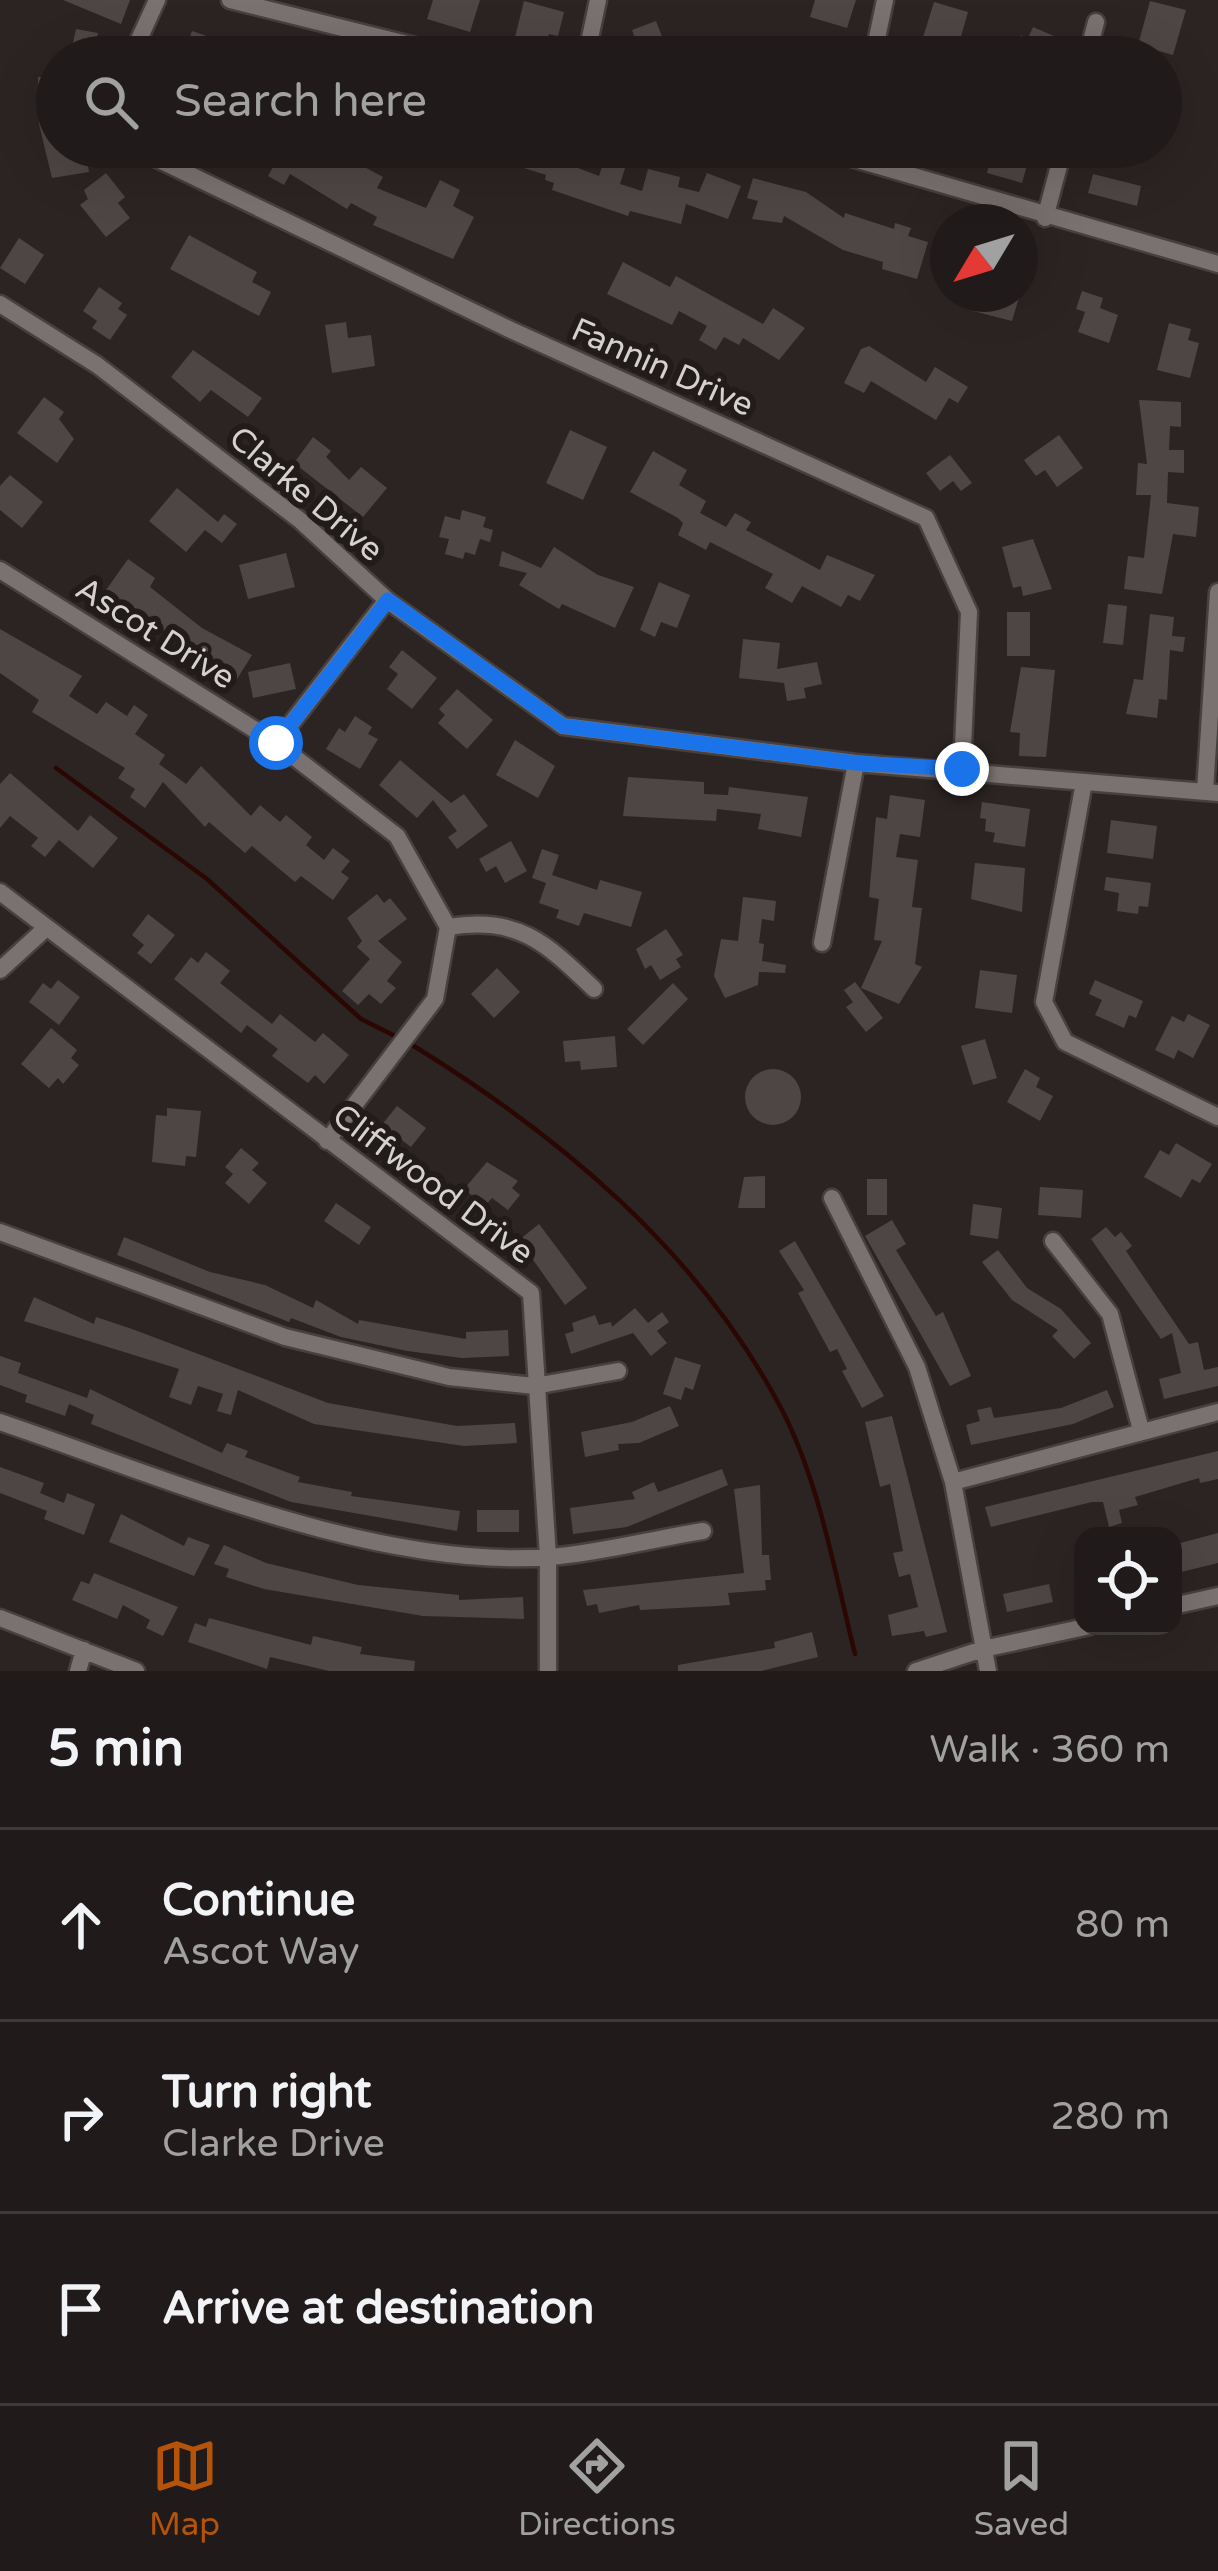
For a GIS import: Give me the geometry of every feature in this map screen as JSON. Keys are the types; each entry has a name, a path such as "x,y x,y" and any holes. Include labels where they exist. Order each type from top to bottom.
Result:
{"street":[{"path":"141,36 157,0"},
{"path":"230,0 375,36"},
{"path":"590,36 598,0"},
{"path":"878,36 886,0"},
{"path":"1092,36 1096,22"},
{"name":"Fannin Drive","path":"176,168 512,330 926,518 969,612 962,769"},
{"path":"900,168 1046,218 1218,264"},
{"path":"1046,218 1059,168"},
{"name":"Clarke Drive","path":"0,304 97,365 301,521 388,600 563,726 856,763 1211,792"},
{"name":"Ascot Drive","path":"0,570 276,743 397,836 448,928"},
{"path":"1211,792 1218,592"},
{"path":"276,743 388,600"},
{"path":"822,943 856,763"},
{"path":"1084,782 1044,1002 1065,1042 1218,1118"},
{"name":"Cliffwood Drive","path":"0,892 531,1293 548,1557 548,1671"},
{"path":"327,1141 436,999 448,928 491,920 551,947 594,989"},
{"path":"0,970 46,928"},
{"path":"832,1198 916,1367 953,1482 988,1671"},
{"path":"0,1232 285,1337 448,1376 535,1386 618,1370"},
{"path":"1053,1240 1110,1314 1141,1430"},
{"path":"953,1482 1218,1412"},
{"path":"0,1422 278,1516 438,1552 548,1557 703,1531"},
{"path":"1182,1604 1218,1596"},
{"path":"0,1618 136,1671"},
{"path":"916,1671 983,1649 1074,1629"},
{"path":"78,1671 84,1650"}],"building":[{"path":"63,0 130,0 121,24"},
{"path":"433,0 480,0 470,32 427,19"},
{"path":"815,0 856,0 847,28 810,17"},
{"path":"524,1 564,12 558,36 515,36"},
{"path":"1150,1 1186,10 1178,36 1140,36"},
{"path":"934,2 968,12 961,36 923,36"},
{"path":"656,21 662,36 634,36 632,30"},
{"path":"1033,27 1054,36 1029,36"},
{"path":"76,29 98,33 97,36 74,36"},
{"path":"50,168 88,168 89,172 52,178"},
{"path":"272,168 366,168 383,177 377,188 426,208 440,180 460,190 453,206 474,217 453,259 373,225 377,217 351,203 347,209 290,174 284,185 268,176"},
{"path":"524,168 578,168 599,176 602,168 625,168 620,184 642,191 648,169 680,177 678,187 699,192 707,173 741,186 728,219 686,204 681,224 630,211 628,216 552,190 554,183 545,180 546,175"},
{"path":"988,168 1026,168 1022,183 987,173"},
{"path":"106,173 125,197 118,203 130,218 106,237 80,205 88,199 84,190"},
{"path":"1093,174 1141,186 1137,206 1088,193"},
{"path":"753,178 806,192 844,218 845,213 894,229 895,223 911,228 908,236 928,242 917,279 882,269 883,262 843,250 784,216 782,223 752,219 758,201 747,198"},
{"path":"189,235 257,272 252,282 271,292 259,316 170,269"},
{"path":"19,238 44,255 25,284 0,268"},
{"path":"623,262 670,287 676,276 763,324 773,308 805,328 779,360 743,338 739,345 724,337 716,350 699,340 707,326 679,311 672,325 607,294"},
{"path":"99,287 122,303 118,309 127,315 110,340 92,328 97,321 83,311"},
{"path":"1082,291 1103,298 1100,308 1118,315 1109,343 1078,332 1085,312 1076,309"},
{"path":"977,312 1015,312 1012,321"},
{"path":"346,322 348,338 371,335 375,366 332,373 325,325"},
{"path":"1169,323 1191,329 1188,340 1199,343 1190,378 1157,370"},
{"path":"869,346 926,382 935,367 968,387 958,403 949,398 936,420 871,381 864,393 844,383 861,349"},
{"path":"193,350 262,398 248,417 211,390 200,402 171,377"},
{"path":"44,397 64,412 59,419 74,439 57,463 17,433"},
{"path":"1139,400 1181,402 1181,427 1170,426 1169,450 1184,450 1184,473 1168,472 1167,503 1199,507 1196,537 1173,534 1162,594 1124,589 1128,556 1144,558 1151,495 1136,495 1138,463 1147,464"},
{"path":"570,430 607,447 583,500 546,483"},
{"path":"1059,435 1083,468 1057,487 1045,470 1036,476 1024,460"},
{"path":"313,437 331,451 326,457 349,480 361,467 387,488 363,517 294,463"},
{"path":"653,451 687,470 679,485 706,501 700,513 726,527 735,513 751,522 746,530 820,570 827,555 875,575 860,601 848,595 841,607 802,586 792,603 765,588 773,574 710,542 706,550 678,535 683,523 678,518 630,492"},
{"path":"950,455 972,483 961,491 953,481 940,491 926,473"},
{"path":"10,475 43,502 22,528 0,510 0,486"},
{"path":"177,488 218,522 224,514 237,524 222,543 205,530 186,552 149,521"},
{"path":"462,510 486,517 483,527 493,530 490,542 480,539 475,555 465,552 463,559 445,554 449,539 439,537 445,516 460,520"},
{"path":"1033,539 1052,589 1023,596 1021,586 1013,588 1002,547"},
{"path":"554,547 598,575 634,587 615,628 562,604 559,609 519,585 527,573 499,566 502,551 541,568"},
{"path":"286,553 295,587 248,599 239,565"},
{"path":"128,559 155,578 150,587 202,628 252,655 237,679 145,617 140,624 118,609 123,602 106,590"},
{"path":"659,582 690,595 677,628 661,622 655,637 640,630"},
{"path":"1108,604 1127,606 1123,645 1103,643"},
{"path":"1007,612 1030,612 1030,656 1007,656"},
{"path":"1150,614 1174,617 1172,636 1185,637 1183,652 1170,650 1167,700 1159,699 1157,718 1126,714 1134,679 1143,680"},
{"path":"0,629 82,676 69,696 97,714 106,702 127,716 134,705 148,715 135,734 165,755 159,764 186,784 201,766 251,816 260,805 280,822 286,815 312,837 306,845 324,860 333,848 350,861 341,872 349,878 333,900 301,876 295,882 252,846 245,853 209,822 205,827 163,782 145,808 130,797 135,789 118,778 125,768 32,712 39,700 0,673"},
{"path":"743,639 780,643 777,669 817,662 822,684 804,688 806,698 787,701 784,683 739,678"},
{"path":"402,650 437,678 412,709 387,689 398,674 389,667"},
{"path":"290,663 296,689 253,698 248,672"},
{"path":"1021,667 1055,670 1046,757 1019,756 1020,733 1010,732"},
{"path":"457,689 493,720 467,749 438,723 445,715 439,709"},
{"path":"355,716 372,727 368,734 378,739 360,769 326,749 339,728 345,732"},
{"path":"515,740 555,766 538,798 496,775"},
{"path":"400,760 451,803 464,794 488,826 457,849 448,837 457,831 433,800 417,818 379,785"},
{"path":"10,773 78,831 90,815 118,838 93,868 59,840 45,857 31,846 38,838 10,816 0,828 0,784"},
{"path":"628,777 704,782 704,794 728,795 729,787 808,797 801,837 758,829 761,814 717,809 716,821 623,816"},
{"path":"890,795 925,800 920,837 900,834 896,857 918,860 912,907 922,908 915,964 922,967 899,1004 861,988 882,941 874,940 879,899 869,897 876,817 887,819"},
{"path":"982,802 1030,809 1025,847 993,842 995,833 985,831 986,819 980,818"},
{"path":"1111,820 1157,826 1153,859 1107,853"},
{"path":"511,841 527,871 505,883 496,866 486,872 479,859"},
{"path":"542,849 559,855 552,875 597,890 600,880 642,892 631,927 584,913 579,926 556,918 559,910 539,903 546,883 532,878"},
{"path":"975,863 1025,868 1022,912 971,899"},
{"path":"1106,877 1151,883 1148,907 1139,906 1138,914 1117,911 1119,893 1104,890"},
{"path":"377,894 384,903 390,898 407,919 378,941 402,962 387,981 396,988 381,1004 369,994 358,1005 342,991 370,959 357,947 362,941 347,918"},
{"path":"743,897 776,901 774,921 762,919 759,943 764,944 762,961 786,965 785,973 759,972 758,985 725,998 714,976 721,939 738,941"},
{"path":"148,914 175,935 151,964 137,953 144,945 132,935"},
{"path":"666,929 683,955 676,959 681,967 660,980 651,965 645,969 636,949"},
{"path":"206,952 230,971 220,983 272,1024 280,1014 315,1042 323,1033 349,1055 324,1084 315,1075 308,1083 272,1056 278,1049 247,1025 241,1033 174,979 191,957 198,963"},
{"path":"497,968 520,992 494,1018 471,994"},
{"path":"980,970 1017,975 1012,1013 975,1008"},
{"path":"58,980 80,997 59,1025 29,1002 43,983 51,989"},
{"path":"1095,980 1143,1001 1136,1018 1129,1015 1124,1028 1095,1015 1102,1000 1089,994"},
{"path":"855,982 883,1018 866,1032 846,1007 853,1002 844,990"},
{"path":"673,983 688,999 643,1045 627,1029"},
{"path":"1188,1014 1210,1025 1193,1058 1178,1050 1174,1059 1155,1050 1172,1016 1184,1022"},
{"path":"51,1028 77,1050 71,1058 79,1065 63,1084 58,1078 49,1088 21,1064"},
{"path":"615,1036 617,1067 581,1070 580,1061 565,1062 563,1041"},
{"path":"985,1039 997,1078 973,1085 961,1046"},
{"path":"773,1069 793,1077 801,1097 793,1117 773,1125 753,1117 745,1097 753,1077"},
{"path":"1025,1069 1040,1078 1036,1087 1053,1096 1040,1121 1007,1102"},
{"path":"397,1106 426,1128 411,1147 395,1135 389,1142 376,1132"},
{"path":"167,1108 201,1111 196,1157 186,1156 185,1166 152,1162 156,1115 167,1116"},
{"path":"1176,1143 1212,1164 1200,1183 1192,1179 1181,1198 1144,1177 1160,1150 1169,1155"},
{"path":"241,1148 259,1163 252,1170 267,1183 249,1204 225,1183 233,1174 225,1167"},
{"path":"487,1162 518,1181 512,1188 520,1195 508,1210 492,1198 485,1206 464,1189"},
{"path":"765,1176 765,1208 738,1208 744,1177"},
{"path":"867,1179 887,1179 887,1215 867,1215"},
{"path":"1040,1187 1083,1190 1081,1218 1038,1215"},
{"path":"336,1203 371,1227 359,1245 324,1221"},
{"path":"973,1204 1002,1208 998,1239 970,1235"},
{"path":"892,1220 906,1244 896,1250 936,1316 943,1312 971,1376 950,1386 865,1236"},
{"path":"539,1224 587,1288 565,1305 519,1240"},
{"path":"1106,1227 1115,1237 1121,1232 1132,1246 1126,1251 1189,1344 1198,1342 1204,1370 1218,1367 1218,1386 1164,1399 1159,1379 1181,1373 1172,1333 1161,1339 1091,1239"},
{"path":"124,1237 210,1272 265,1285 313,1308 316,1300 358,1324 359,1320 466,1339 466,1332 508,1330 509,1356 462,1358 407,1351 341,1337 291,1318 289,1322 117,1255"},
{"path":"795,1241 884,1396 862,1408 842,1371 847,1369 837,1349 830,1352 798,1293 804,1290 779,1251"},
{"path":"998,1250 1027,1288 1061,1309 1091,1343 1074,1359 1052,1336 1058,1330 1012,1300 982,1262"},
{"path":"34,1297 94,1324 96,1317 132,1329 328,1403 457,1426 515,1423 517,1443 464,1446 314,1424 238,1390 231,1415 217,1411 223,1394 198,1386 191,1405 169,1397 179,1369 24,1321"},
{"path":"635,1308 648,1323 662,1312 669,1322 657,1331 667,1343 651,1356 633,1333 571,1354 565,1334 574,1331 572,1323 595,1315 599,1325 611,1322 612,1327"},
{"path":"0,1356 21,1363 18,1373 87,1398 90,1389 222,1453 227,1443 248,1451 245,1457 300,1477 298,1482 352,1492 351,1496 460,1511 457,1531 291,1502 91,1424 94,1415 69,1404 65,1416 25,1402 27,1395 0,1385"},
{"path":"675,1357 701,1365 693,1390 685,1387 681,1400 663,1394"},
{"path":"1107,1390 1114,1407 1073,1424 971,1445 966,1425 980,1421 977,1410 991,1407 994,1418 1061,1408"},
{"path":"670,1406 679,1426 639,1443 618,1444 619,1450 585,1457 581,1432 632,1422"},
{"path":"892,1416 947,1632 926,1637 924,1631 892,1636 888,1615 918,1607 910,1574 899,1577 893,1553 903,1551 890,1484 880,1487 865,1422"},
{"path":"1218,1451 1218,1479 1200,1483 1199,1478 1135,1497 1138,1505 1119,1510 1122,1523 1109,1527 1103,1502 991,1527 985,1507"},
{"path":"0,1467 44,1483 40,1493 64,1503 67,1493 95,1504 84,1535 44,1519 47,1511 0,1493"},
{"path":"722,1469 728,1485 627,1527 573,1534 570,1508 635,1499 632,1492 654,1482 658,1492"},
{"path":"760,1485 762,1555 769,1555 771,1580 765,1580 766,1590 728,1593 730,1605 640,1610 639,1605 599,1613 597,1604 587,1606 583,1590 744,1573 734,1489"},
{"path":"477,1510 519,1510 519,1532 477,1532"},
{"path":"121,1514 184,1546 188,1537 210,1545 194,1576 109,1542"},
{"path":"1218,1533 1218,1563 1182,1572 1182,1543"},
{"path":"224,1545 266,1563 358,1585 459,1595 459,1600 523,1597 524,1619 423,1616 264,1589 226,1577 229,1569 214,1564"},
{"path":"94,1573 178,1607 163,1636 146,1628 150,1620 123,1605 117,1619 72,1600 81,1581 89,1584"},
{"path":"1049,1584 1053,1602 1007,1612 1003,1594"},
{"path":"209,1618 311,1645 313,1636 362,1647 360,1654 415,1661 414,1671 329,1671 270,1657 267,1669 188,1642 195,1623 206,1627"},
{"path":"812,1632 818,1657 761,1671 678,1671 678,1665 775,1648 774,1642"}],"waterway":[{"path":"56,768 207,879 361,1019 399,1038"},
{"path":"409,1043 571,1158 621,1201 710,1299 748,1352 795,1438 825,1530 855,1654"}],"route":[{"path":"276,743 345,661 388,600 563,726 856,763 962,769"}]}
